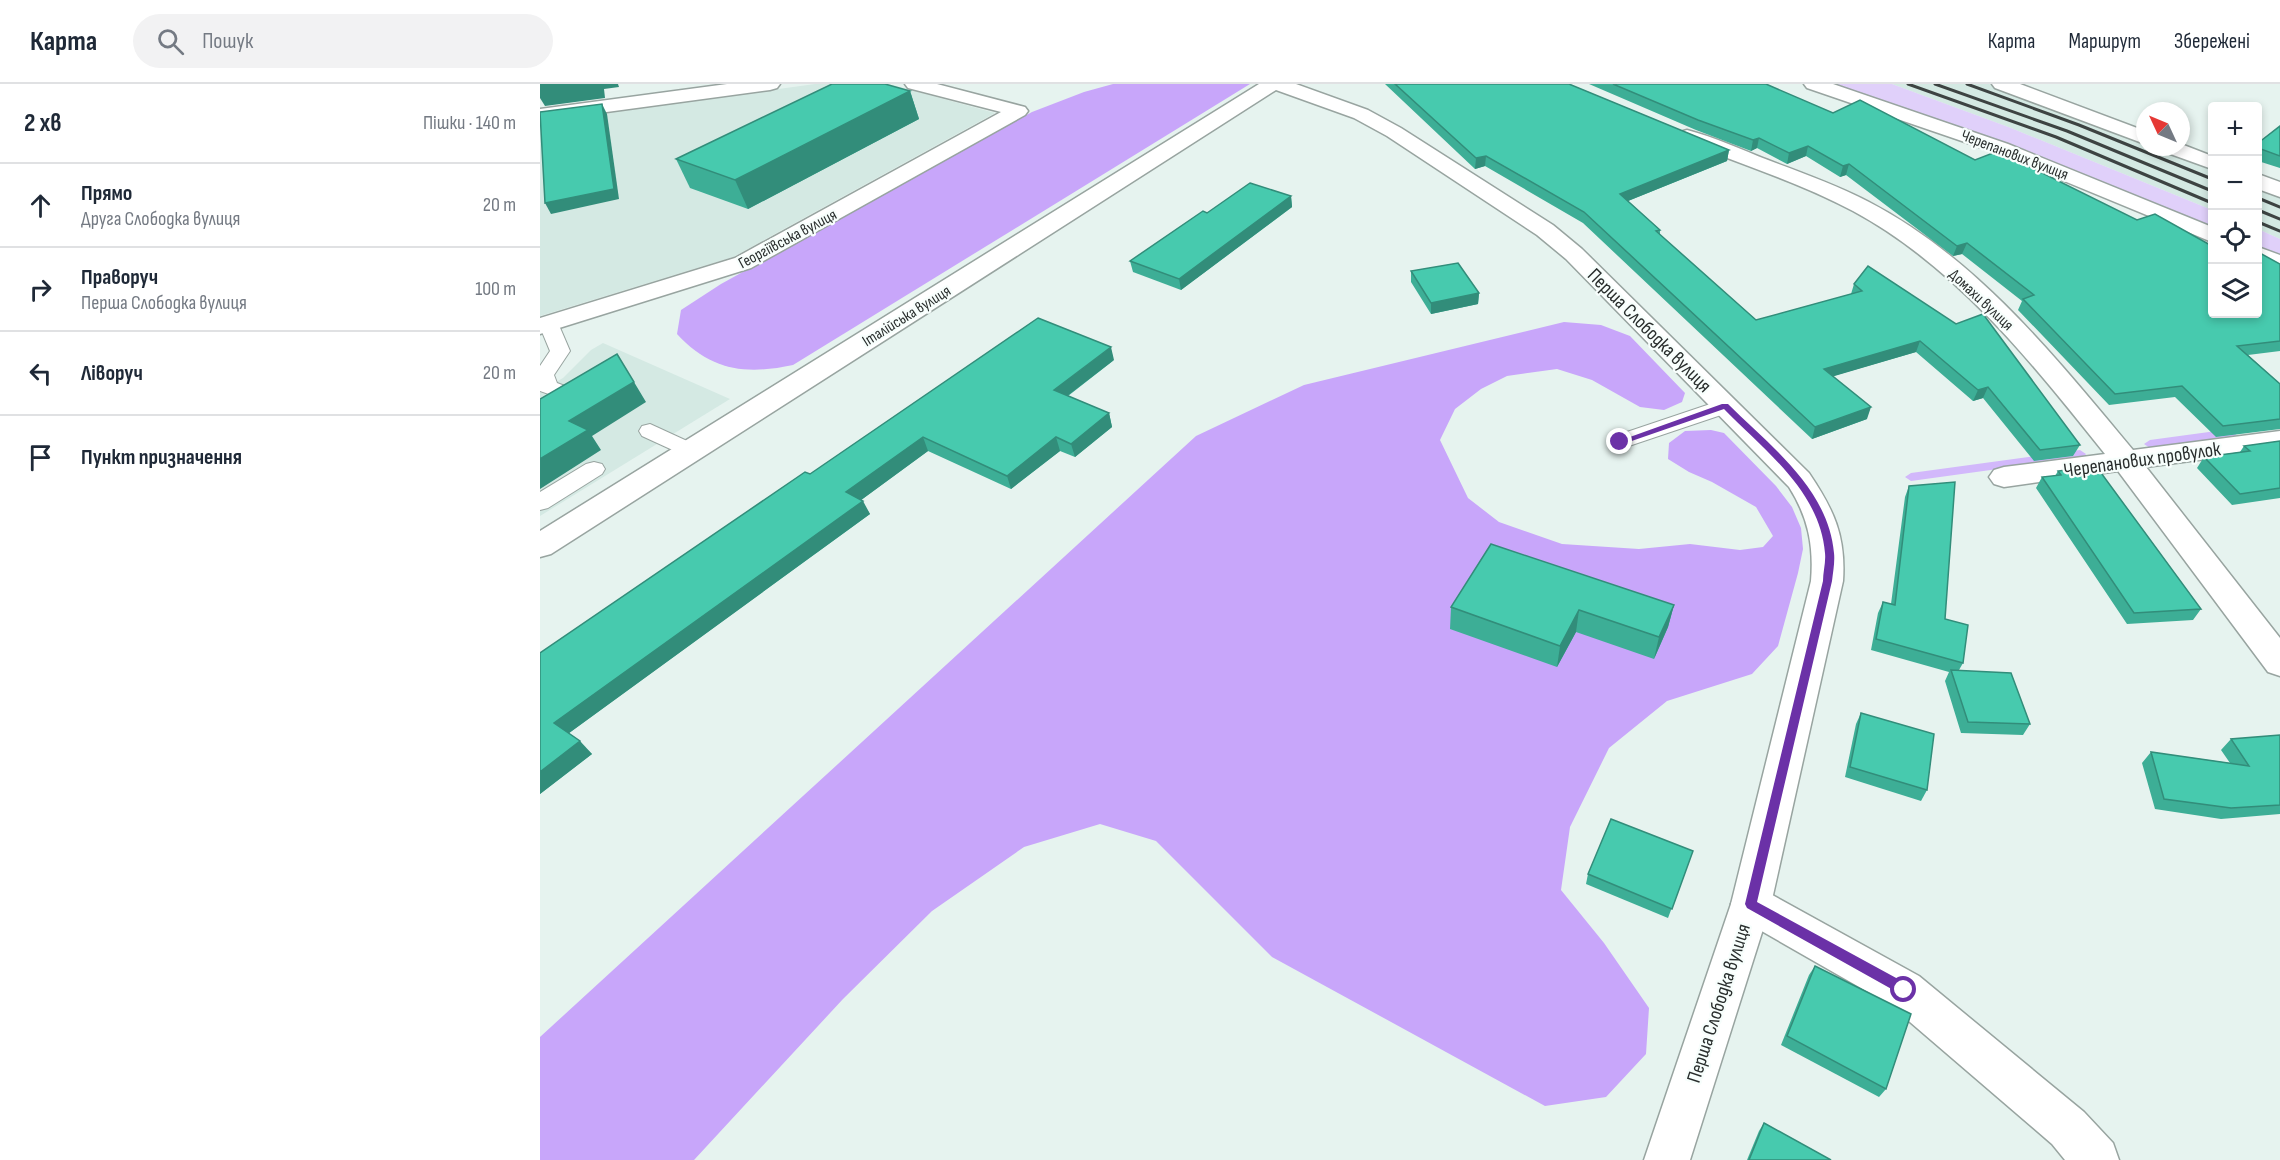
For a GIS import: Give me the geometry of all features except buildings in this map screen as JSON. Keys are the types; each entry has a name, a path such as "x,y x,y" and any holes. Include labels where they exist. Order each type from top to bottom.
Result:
{"street":[{"path":"540,115 770,84"},
{"name":"Георгіївська вулиця","path":"544,325 742,263 1018,111 915,84"},
{"name":"Перша Слободка вулиця","path":"1274,84 1324,99 1361,114 1394,132 1545,230 1574,254 1799,480 1815,503 1825,529 1830,554 1827,581 1751,904 1667,1160"},
{"name":"Італійська вулиця","path":"540,546 1274,84"},
{"name":"Черепанових вулиця","path":"1814,84 1991,144 2208,233"},
{"path":"2002,84 2136,135"},
{"name":"Домахи вулиця","path":"1666,127 1815,185 1862,207 1901,231 1962,279 2039,354 2126,461 2280,663"},
{"path":"2190,155 2208,162"},
{"path":"2262,183 2280,190"},
{"path":"2262,256 2280,264"},
{"name":"Черепанових провулок","path":"2004,477 2280,440"},
{"path":"1751,904 1904,990 2068,1128 2096,1160"}],"lane":[{"path":"544,325 560,351 544,375 548,387 566,394"},
{"path":"1620,442 1725,406"},
{"path":"650,431 690,452"},
{"path":"540,502 594,469"}],"shaded area":[{"path":"815,84 889,84 995,113 733,257 540,316 540,121"},
{"path":"1113,84 1250,84 793,365 760,370 730,367 703,356 677,334 681,310 721,284 1032,112 1084,92"},
{"path":"1831,84 1892,84 2011,128 2208,208 2208,226 2009,145"},
{"path":"1892,84 1989,84 2136,140 2136,156 2177,156 2208,168 2208,208 2011,128"},
{"path":"2262,190 2280,197 2280,239 2262,231"},
{"path":"2262,231 2280,239 2280,257 2262,249"},
{"path":"1564,322 1601,325 1630,336 1685,393 1682,402 1664,410 1640,407 1592,380 1557,369 1507,376 1481,389 1455,409 1440,440 1468,498 1499,522 1562,544 1639,549 1690,544 1740,550 1763,547 1773,536 1756,507 1668,459 1669,443 1685,431 1711,430 1724,433 1776,486 1792,507 1801,528 1803,549 1778,646 1752,674 1667,701 1609,748 1570,827 1561,890 1604,943 1649,1008 1646,1054 1606,1097 1545,1106 1272,957 1156,841 1100,824 1024,847 932,911 843,999 694,1160 540,1160 540,1037 1196,436 1304,385"},
{"path":"603,343 730,399 540,516 540,391 563,378 591,350"}],"waterway":[{"path":"2150,444 2231,433"},
{"path":"1911,477 2080,454"}],"railway":[{"path":"1908,84 2056,137 2208,201"},
{"path":"1935,84 2067,131 2208,189"},
{"path":"1967,84 2079,125 2208,177"},
{"path":"2262,200 2280,207"},
{"path":"2262,212 2280,219"},
{"path":"2262,224 2280,231"}],"route":[{"path":"1620,442 1725,406 1799,480 1815,503 1825,529 1830,554 1827,581 1751,904 1904,990"}]}
